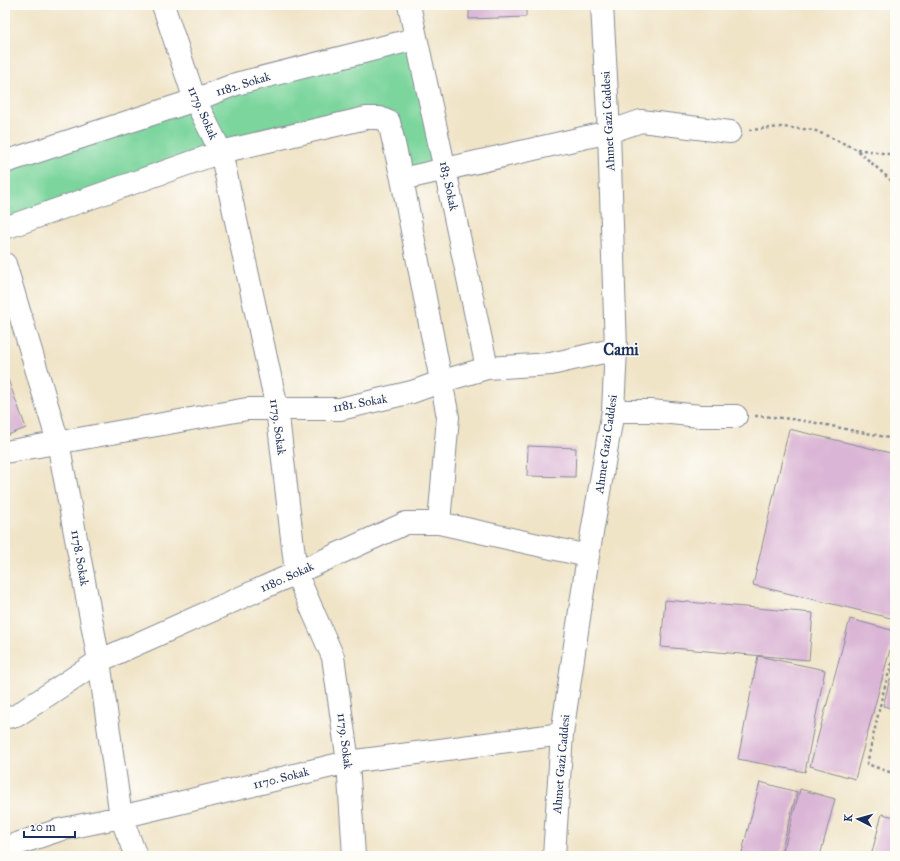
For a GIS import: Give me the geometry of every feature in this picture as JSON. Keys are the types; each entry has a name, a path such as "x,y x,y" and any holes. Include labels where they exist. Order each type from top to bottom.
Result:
{"street":[{"name":"1179. Sokak","path":"163,5 195,100 221,152 277,408 296,573 333,657 348,762 354,856"},
{"name":"183. Sokak","path":"409,5 487,368"},
{"name":"Ahmet Gazi Caddesi","path":"554,856 562,734 588,556 614,411 616,349 609,132 602,5"},
{"name":"1182. Sokak","path":"5,162 195,100 236,84 416,39"},
{"path":"5,228 221,152 366,118 380,118 389,122 402,179 440,382 448,417 439,524"},
{"path":"402,179 609,132 641,121 730,132"},
{"name":"1178. Sokak","path":"5,264 58,442 99,661 121,817 136,856"},
{"name":"1181. Sokak","path":"5,452 247,409 340,409 412,392 487,368 551,364 616,349"},
{"path":"614,411 651,411 700,416 736,416"},
{"name":"1180. Sokak","path":"5,717 16,716 99,661 406,522 439,524 588,556"},
{"name":"1170. Sokak","path":"5,848 59,830 121,817 348,762 562,734"}],"path":[{"path":"730,132 781,127 814,130 856,149 895,155"},
{"path":"856,149 895,184"},
{"path":"736,416 769,416 831,426 895,440"},
{"path":"895,651 882,697 867,764 895,774"}],"green space":[{"path":"415,39 445,170 402,179 389,122 366,118 5,228 5,162"}],"building":[{"path":"469,5 526,5 526,17 469,19"},
{"path":"5,371 26,428 5,436"},
{"path":"789,429 895,454 895,619 753,585"},
{"path":"528,446 576,448 575,477 527,476"},
{"path":"665,600 813,613 809,660 661,647"},
{"path":"850,619 895,631 855,779 810,766"},
{"path":"758,656 825,670 805,772 738,759"},
{"path":"895,661 895,674 891,673"},
{"path":"890,679 895,680 895,709 883,706"},
{"path":"760,782 797,792 780,856 741,856"},
{"path":"800,789 835,799 820,856 782,856"},
{"path":"882,814 895,817 895,856 871,856"}],"district":[{"name":"Cami","path":"621,349"}]}
